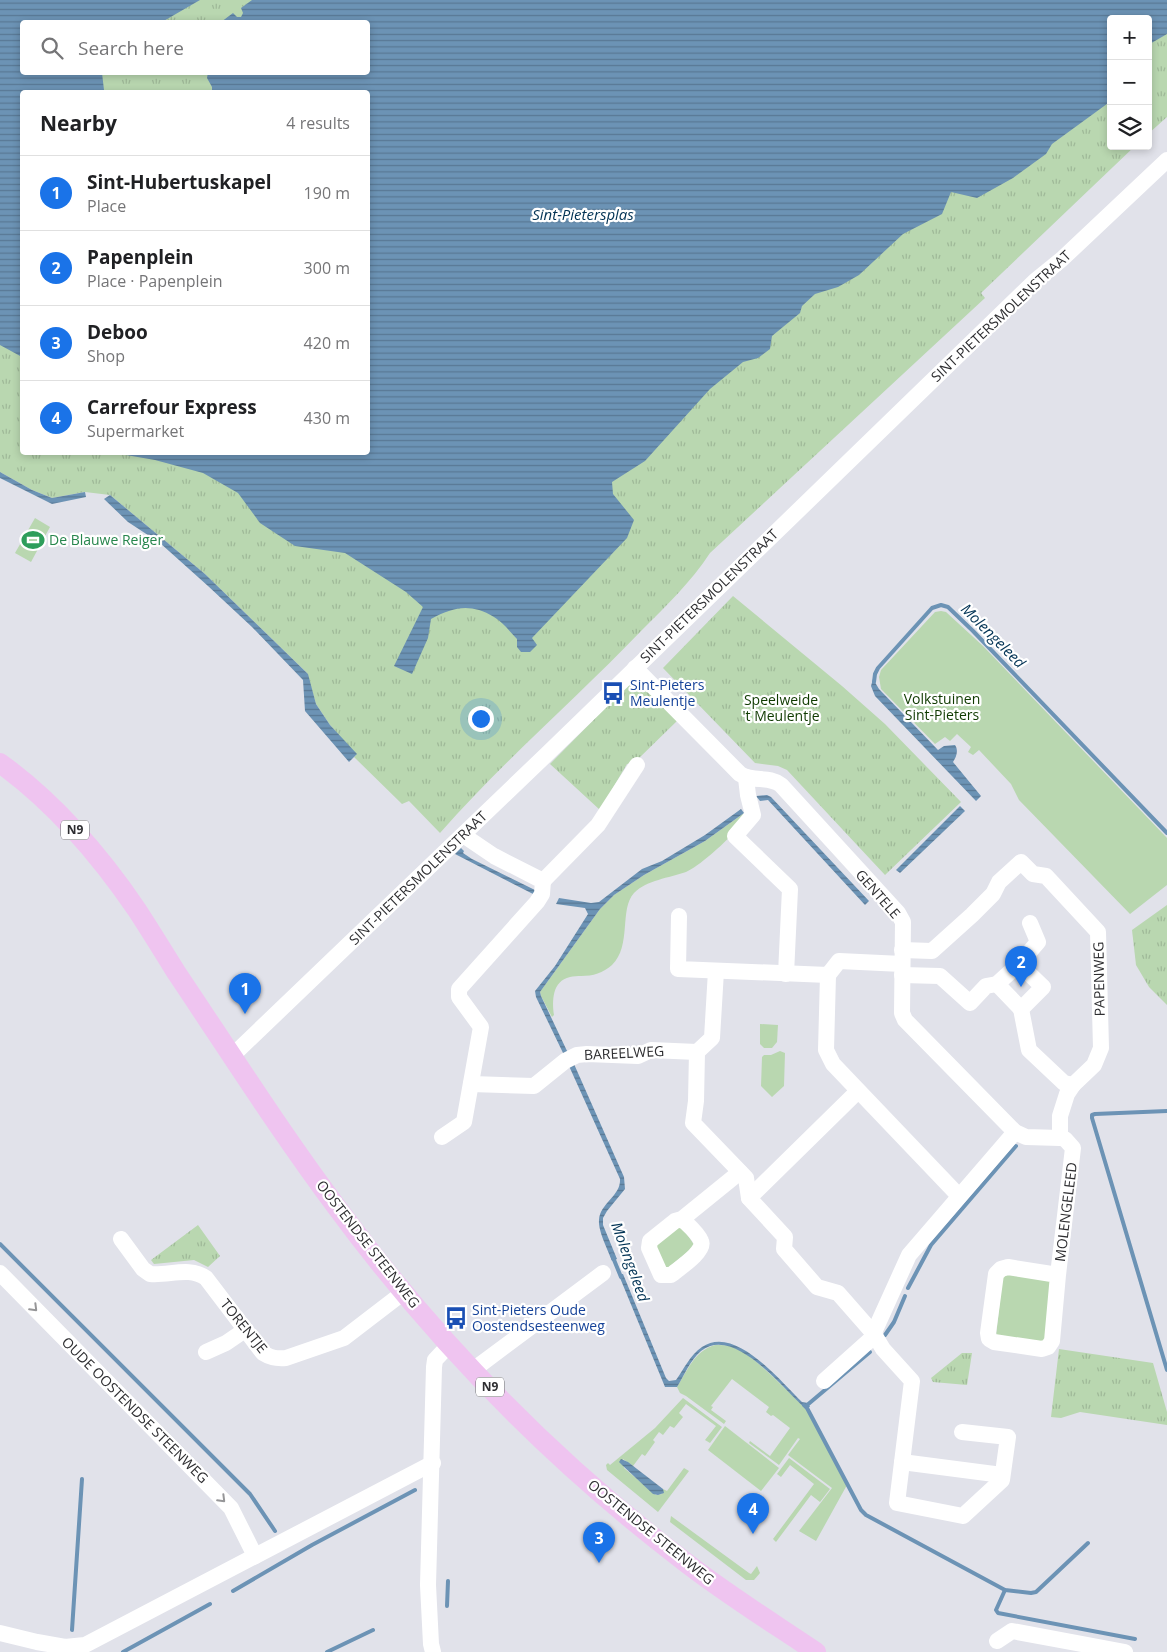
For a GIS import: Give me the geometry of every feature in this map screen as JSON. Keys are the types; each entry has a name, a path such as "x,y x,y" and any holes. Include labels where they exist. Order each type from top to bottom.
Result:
{"main road":[{"name":"OOSTENDSE STEENWEG","path":"0,763 42,797 68,822 97,856 137,910 232,1056 338,1209 404,1292 473,1370 554,1451 628,1516 710,1581 816,1652"}],"street":[{"name":"SINT-PIETERSMOLENSTRAAT","path":"232,1056 1035,281 1062,259 1167,160"},
{"path":"635,668 746,778 753,815 735,836 790,889 786,974"},
{"path":"442,1137 464,1122 481,1027 459,997 458,989 537,902 542,894 543,881 598,825 637,765"},
{"name":"GENTELE","path":"746,778 770,780 781,785 898,913 902,922 902,1014 905,1020 1015,1132"},
{"path":"463,835 494,856 543,881"},
{"name":"PAPENWEG","path":"902,963 932,951 978,910 994,894 999,882 1021,862 1033,874 1046,876 1098,932 1101,1048 1094,1064 1073,1085 1067,1094 1060,1116 1060,1138"},
{"path":"679,916 678,969 828,975"},
{"path":"960,1196 832,1064 826,1050 828,975 839,961 902,963 940,976 970,1003 986,986 997,984 1019,964 1038,942 1030,923"},
{"path":"1019,964 1043,987 1022,1009"},
{"path":"716,971 712,1038 697,1052 696,1102 693,1123 746,1178 749,1198 785,1237 784,1249 817,1287 838,1293 874,1334 882,1349 912,1381 897,1503 963,1516 1002,1480 1008,1437 962,1432"},
{"path":"997,984 1022,1009 1029,1050 1064,1083 1073,1085"},
{"name":"BAREELWEG","path":"471,1084 534,1086 565,1061 577,1055 638,1056 651,1050 697,1052"},
{"path":"749,1198 858,1091"},
{"path":"824,1381 874,1334 909,1255 1015,1132 1026,1137 1060,1138"},
{"name":"MOLENGELEED","path":"1058,1275 1008,1267 1001,1269 996,1274 988,1333 989,1339 994,1342 1042,1349 1048,1347 1052,1341 1073,1148 1065,1139 1060,1138"},
{"path":"682,1219 740,1172"},
{"name":"TORENTJE","path":"121,1239 142,1267 150,1274 190,1272 206,1278 263,1352 277,1359 286,1358 344,1338 404,1292"},
{"name":"OUDE OOSTENDSE STEENWEG","path":"0,1273 231,1508 256,1556"},
{"path":"473,1370 603,1273"},
{"path":"206,1352 226,1343 245,1330"},
{"path":"433,1652 430,1644 428,1584 433,1463 434,1367 436,1360 450,1344"},
{"path":"902,1462 1002,1476"},
{"path":"0,1633 64,1646 85,1644 433,1463"},
{"path":"997,1641 1012,1631 1125,1652"}],"green space":[{"name":"Sint-Pietersplas","path":"0,0 1167,0 1167,117 1152,130 1152,15 1107,15 1107,150 1131,150 981,293 985,298 710,553 695,574 669,603 514,755 440,833 409,801 402,804 354,757 356,755 330,725 316,704 307,673 205,574 110,495 85,492 52,498 32,490 0,472"},
{"name":"De Blauwe Reiger","path":"35,518 50,527 31,562 15,553"},
{"name":"Speelweide 't Meulentje","path":"733,596 885,724 961,802 885,875 787,770 778,766 755,763 663,668"},
{"name":"Volkstuinen Sint-Pieters","path":"935,612 946,612 983,646 1167,838 1167,885 1130,914 1019,800 1011,784 979,750 973,755 968,752 971,747 957,734 950,741 945,737 935,744 881,689 879,677 881,670"},
{"path":"633,680 636,680 678,720 634,763 627,764 600,810 550,764"},
{"path":"744,813 729,838 711,855 686,872 652,882 634,893 627,908 624,938 618,957 609,968 598,974 564,979 554,992 554,1015 552,1017 540,992 600,909 614,895 644,875 705,841"},
{"path":"1167,905 1167,1005 1149,987 1136,965 1132,930"},
{"path":"760,1024 778,1025 777,1042 772,1048 764,1048 760,1044"},
{"path":"780,1051 785,1053 784,1086 772,1097 761,1086 762,1057"},
{"path":"198,1225 220,1256 208,1267 194,1260 154,1264 151,1260"},
{"path":"682,1227 695,1246 665,1270 655,1247 674,1228"},
{"path":"1003,1273 1051,1279 1045,1340 1039,1343 996,1336"},
{"path":"715,1345 732,1346 752,1358 807,1408 847,1485 816,1541 799,1531 832,1488 788,1455 800,1439 798,1438 779,1465 749,1443 750,1441 770,1456 790,1428 766,1412 769,1407 732,1379 711,1406 713,1407 711,1410 726,1421 724,1424 680,1393 677,1387 692,1362 702,1352"},
{"path":"1059,1349 1153,1363 1167,1412 1167,1425 1080,1412 1061,1418 1051,1417"},
{"path":"962,1353 972,1353 967,1385 933,1382 931,1378"},
{"path":"683,1398 722,1427 710,1443 705,1440 716,1426 686,1404 679,1413 683,1417 674,1428 670,1426 663,1435 659,1432 653,1440 655,1442 645,1456 642,1454 633,1466 623,1459 624,1468 656,1495 662,1494 663,1489 667,1491 684,1468 689,1471 658,1512 607,1470 606,1465 608,1463 610,1465 655,1428"},
{"path":"725,1426 779,1468 761,1491 708,1450"},
{"path":"789,1458 830,1489 820,1502 811,1495 776,1542 773,1539 814,1484 790,1465 781,1477 777,1474"},
{"path":"671,1516 749,1573 751,1574 757,1566 760,1573 754,1580 746,1580 670,1522"}],"water":[{"path":"0,0 200,0 165,20 20,20 20,75 102,75 104,90 20,90 20,356 0,345"},
{"name":"Sint-Pietersplas","path":"252,0 1167,0 1167,34 1152,43 1152,15 1107,15 1107,104 1052,144 1046,154 1013,178 977,198 951,192 942,214 903,234 859,275 838,287 815,294 802,306 800,313 772,336 770,349 758,358 743,362 710,389 645,461 612,482 613,494 634,520 627,538 532,638 537,645 530,652 521,652 517,647 517,639 494,617 470,608 455,609 431,619 428,638 412,674 394,666 423,607 406,592 345,553 295,546 260,523 238,493 203,473 155,460 126,455 370,455 370,90 212,90 207,78 208,75 370,75 370,20 224,20 233,13 237,17 241,17 243,13 241,8"},
{"path":"0,472 32,490 52,498 85,492 86,497 52,504 0,478"},
{"path":"110,495 205,574 308,674 316,704 330,725 357,754 349,762 305,711 303,680 252,627 208,586 160,543 128,522 104,499"},
{"path":"873,679 879,689 938,750 944,746 955,745 957,752 953,762 981,796 976,801 875,696 871,686"},
{"path":"767,795 869,901 865,905 768,800 760,801 756,796"},
{"path":"960,806 965,811 900,873 896,870"},
{"path":"741,809 744,813 705,841 644,875 614,895 600,909 540,992 568,1053 564,1055 536,997 535,991 555,966 588,914 585,908 556,904 559,898 591,903 599,902 642,869 662,861 705,835"},
{"path":"461,848 464,851 463,853 472,859 537,891 535,895 455,854"},
{"path":"574,1064 624,1177 625,1189 603,1218 603,1225 617,1259 612,1261 602,1235 599,1220 603,1209 617,1190 620,1179 569,1066"},
{"path":"618,1273 623,1274 666,1378 669,1381 676,1380 691,1358 702,1347 715,1342 728,1343 756,1358 802,1402 808,1403 810,1407 805,1408 757,1362 742,1352 728,1346 714,1345 701,1351 690,1363 677,1387 665,1387"},
{"path":"621,1459 628,1462 663,1489 664,1493 653,1494 619,1462"}],"waterway":[{"name":"Molengeleed","path":"874,682 878,668 932,608 941,605 948,607 1167,833"},
{"path":"1167,1111 1092,1115 1167,1370"},
{"path":"908,1288 931,1245 1016,1146"},
{"path":"0,1244 250,1494 275,1531"},
{"name":"Molengeleed","path":"612,1255 621,1277"},
{"path":"885,1335 894,1322 905,1296"},
{"path":"806,1406 870,1352"},
{"path":"804,1405 861,1510 866,1515 1005,1590 1036,1592 1088,1543"},
{"path":"72,1630 82,1479"},
{"path":"233,1591 312,1545 415,1490"},
{"name":"Molengeleed","path":"447,1606 448,1581"},
{"path":"1005,1590 996,1610 998,1613 1135,1639"},
{"path":"123,1652 210,1604"},
{"name":"Molengeleed","path":"327,1652 373,1630"}],"place":[{"name":"De Blauwe Reiger","path":"33,540"},
{"name":"Sint-Pieters Meulentje","path":"613,693"},
{"name":"Papenplein","path":"1021,987"},
{"name":"Sint-Hubertuskapel","path":"245,1014"},
{"name":"Sint-Pieters Oude Oostendsesteenweg","path":"456,1318"},
{"name":"Carrefour Express","path":"753,1534"},
{"name":"Deboo","path":"599,1563"}]}
